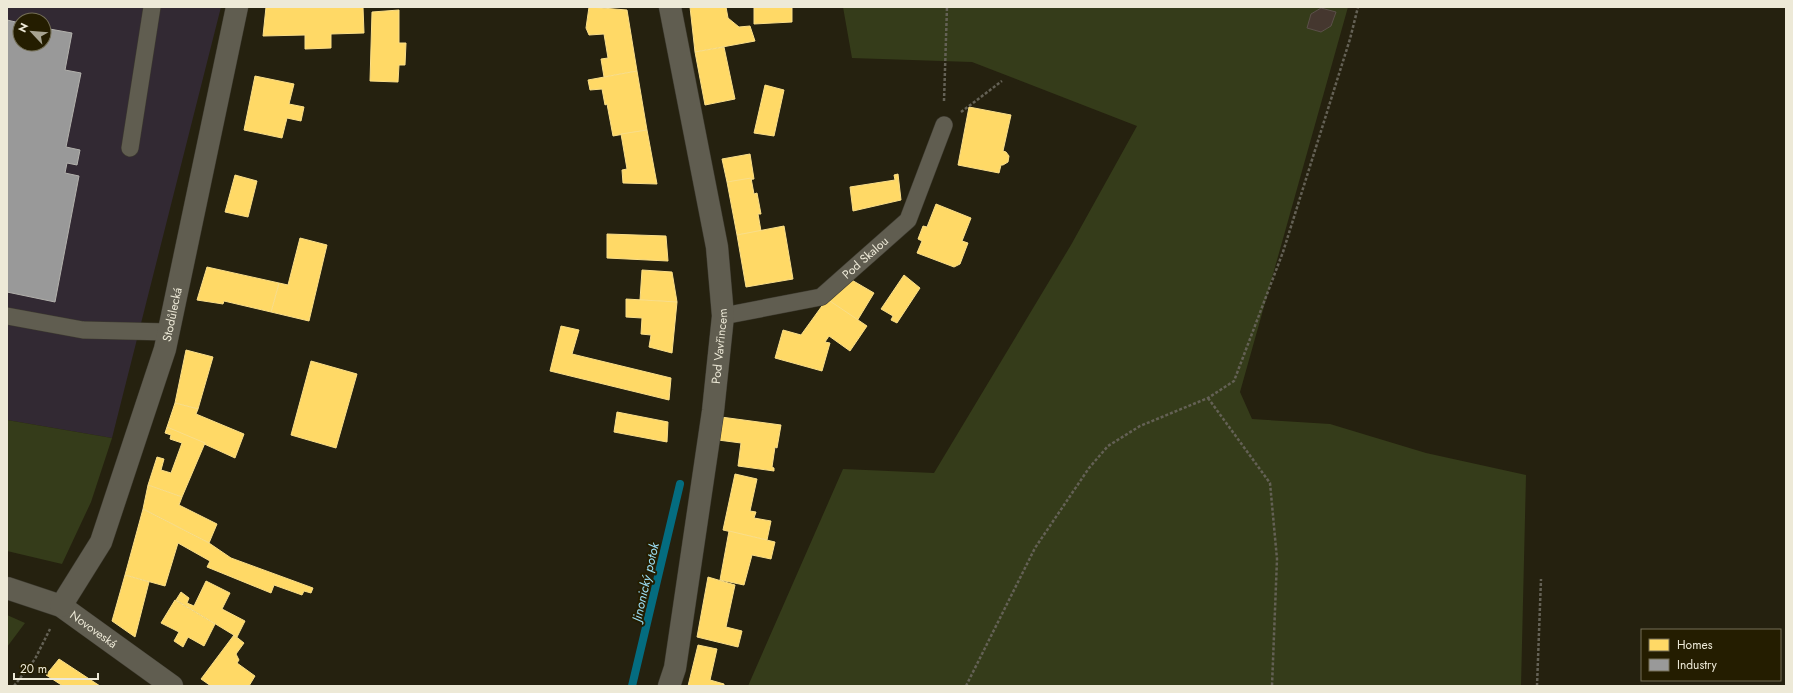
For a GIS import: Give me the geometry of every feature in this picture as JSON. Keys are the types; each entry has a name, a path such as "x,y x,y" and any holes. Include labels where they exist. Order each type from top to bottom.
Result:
{"street":[{"name":"Stodůlecká","path":"61,606 101,542 164,349 237,7"},
{"name":"Pod Vavřincem","path":"669,686 675,668 713,411 723,316 717,247 670,7"},
{"name":"Novoveská","path":"7,588 61,606 172,686"}],"lane":[{"path":"130,148 152,7"},
{"name":"Pod Skalou","path":"723,316 821,297 908,220 944,125"},
{"path":"7,316 83,330 168,332"}],"path":[{"path":"944,125 947,7"},
{"path":"966,686 1035,548 1089,468 1108,446 1140,426 1208,398 1234,381 1283,252 1350,39 1358,7"},
{"path":"944,125 1002,80"},
{"path":"1208,398 1270,483 1277,559 1272,686"},
{"path":"1537,686 1541,579"},
{"path":"14,686 35,659 61,606"}],"shaded area":[{"path":"7,7 221,7 112,438 7,420"}],"green space":[{"path":"843,7 1348,7 1240,392 1252,419 1330,424 1426,453 1526,475 1521,686 748,686 843,469 934,473 1071,245 1137,126 972,62 852,58","holes":["1321,8 1336,12 1331,26 1321,32 1307,28 1311,14"]},
{"path":"7,420 112,438 91,502 62,564 7,551"},
{"path":"7,615 25,623 7,647"}],"building: Homes":[{"path":"266,7 363,7 364,33 331,34 331,48 305,49 305,35 263,36"},
{"path":"589,7 627,10 637,71 604,77 601,59 608,58 604,34 589,35 586,28"},
{"path":"690,7 726,7 728,18 739,27 750,26 755,41 695,52"},
{"path":"754,7 792,7 792,22 754,24"},
{"path":"399,10 399,43 406,43 405,65 399,65 398,82 370,81 372,12"},
{"path":"724,47 735,99 705,105 695,52"},
{"path":"637,71 647,130 613,136 607,104 605,105 602,89 590,90 588,80"},
{"path":"255,76 294,84 289,104 304,107 301,121 287,118 282,138 244,130"},
{"path":"765,85 784,90 774,136 754,133"},
{"path":"969,107 1011,115 1003,151 1009,156 1008,162 1001,165 999,173 958,165"},
{"path":"647,130 657,184 623,183 622,170 627,169 621,134"},
{"path":"750,154 754,179 727,182 722,159"},
{"path":"898,174 901,200 853,211 850,187 895,180 894,175"},
{"path":"235,175 257,181 248,217 225,212"},
{"path":"751,178 754,194 757,193 761,214 758,214 761,231 737,235 727,182"},
{"path":"936,204 971,218 962,241 968,243 960,264 954,267 917,253 922,241 918,239 923,226 927,227"},
{"path":"784,226 793,279 746,287 737,235"},
{"path":"607,234 666,236 668,261 607,258"},
{"path":"300,238 327,245 309,321 271,312 279,283 288,285"},
{"path":"207,267 279,283 271,312 224,301 223,304 197,300"},
{"path":"642,270 672,272 677,302 640,300"},
{"path":"904,275 920,288 897,323 891,320 893,316 881,309"},
{"path":"850,279 874,293 857,321 827,299"},
{"path":"626,299 677,302 672,353 649,347 651,335 641,334 642,318 626,317"},
{"path":"827,299 867,326 850,351 829,336 825,342 830,343 822,371 775,358 783,330 801,335"},
{"path":"561,326 579,330 572,354 671,378 669,400 550,371"},
{"path":"186,350 213,357 198,409 175,403"},
{"path":"311,361 357,374 336,448 291,435"},
{"path":"175,403 198,409 196,414 244,434 235,458 167,427"},
{"path":"617,412 668,422 667,442 614,432"},
{"path":"721,417 781,425 777,448 775,447 772,467 774,468 774,471 738,466 741,443 718,440"},
{"path":"167,427 205,443 182,497 148,485 157,457 164,459 161,470 171,473 182,443 170,439 171,435 165,433"},
{"path":"735,474 757,479 750,511 756,512 754,518 771,521 767,540 723,530"},
{"path":"148,485 182,497 179,505 217,524 209,543 143,509"},
{"path":"143,509 209,543 231,558 313,588 311,593 304,591 302,595 274,585 271,593 207,567 210,561 178,543 165,586 125,575"},
{"path":"729,531 775,542 771,559 752,555 744,585 720,580"},
{"path":"125,575 149,582 135,637 112,621"},
{"path":"708,577 735,585 726,627 742,631 738,647 697,637"},
{"path":"206,581 230,593 222,609 245,621 237,637 176,600 181,592 189,598 187,603 194,606"},
{"path":"175,600 215,624 204,646 188,637 183,647 174,641 179,632 161,623"},
{"path":"234,635 244,643 236,654 239,660 237,663 255,676 249,686 211,686 201,679"},
{"path":"698,645 717,649 710,680 724,684 724,686 688,686"},
{"path":"59,659 100,686 63,686 46,675"}],"building: Industry":[{"path":"7,20 12,21 12,52 52,52 52,29 72,33 65,70 81,73 66,147 80,150 77,165 67,163 65,173 79,176 55,302 7,292"}],"building: Other":[{"path":"1321,8 1336,12 1331,26 1321,32 1307,28 1311,14"}],"waterway":[{"name":"Jinonický potok","path":"632,686 680,484"}]}
